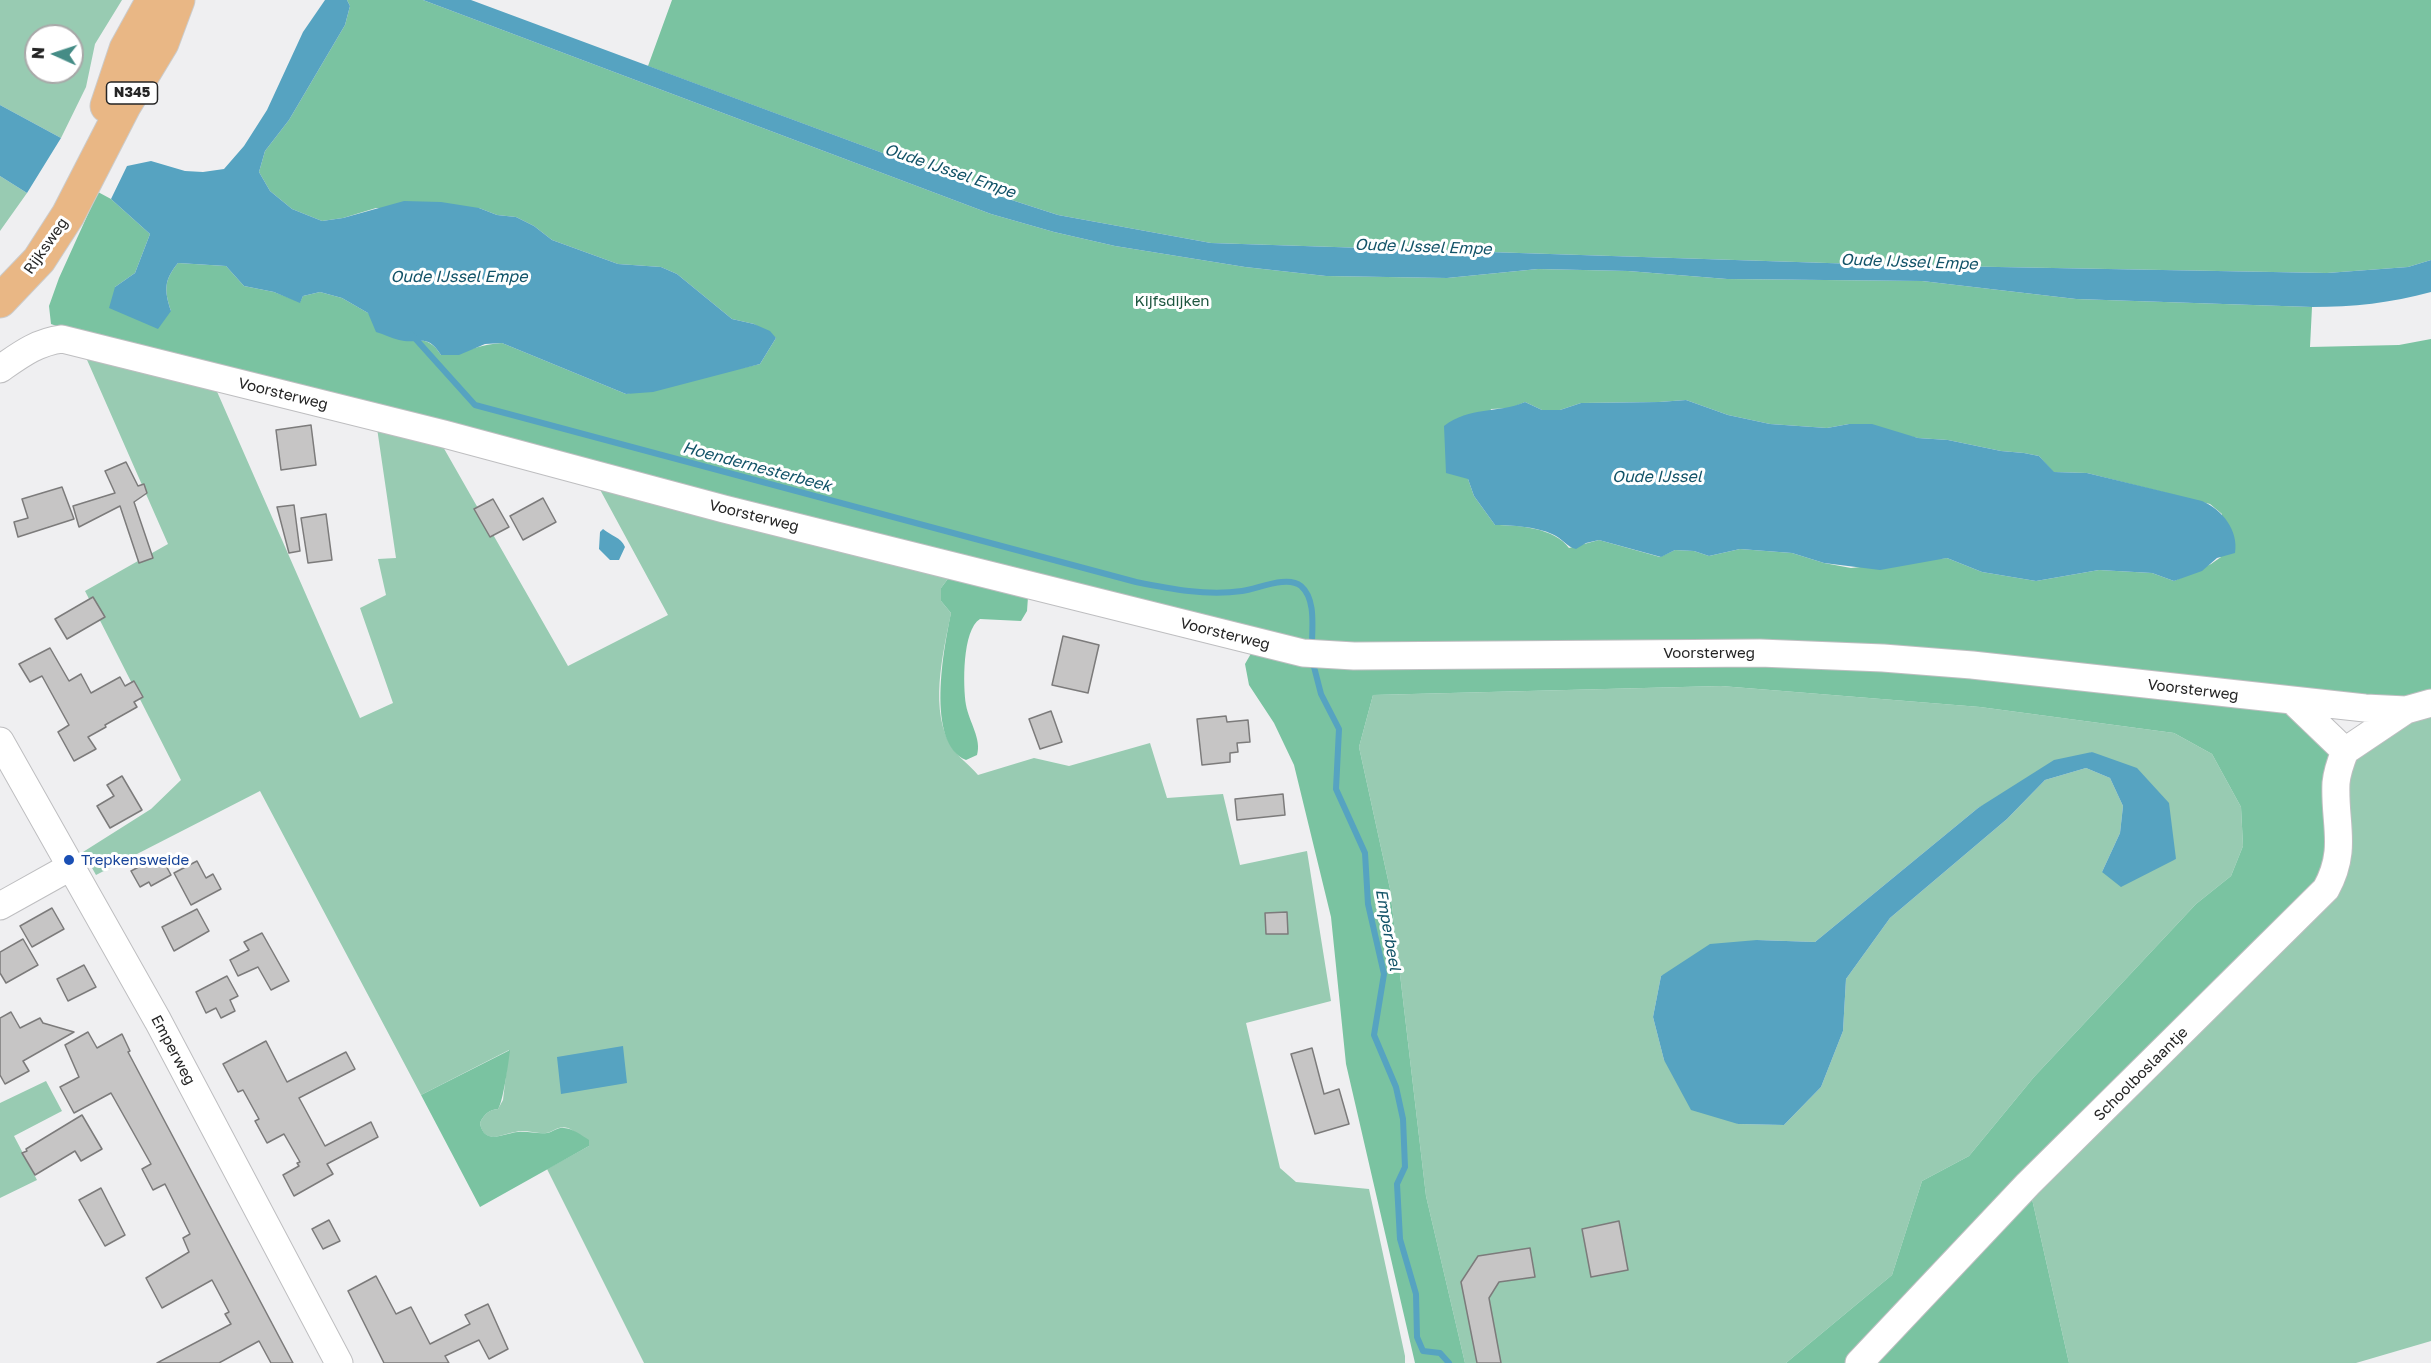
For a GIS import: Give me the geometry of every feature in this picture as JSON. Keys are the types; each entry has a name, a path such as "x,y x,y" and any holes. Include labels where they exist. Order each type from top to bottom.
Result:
{"main road":[{"name":"N345","path":"77,183 126,49 153,0"},
{"name":"N345","path":"77,183 162,44 178,0"},
{"name":"Rijksweg","path":"0,279 39,239 77,183"},
{"name":"Rijksweg","path":"0,301 39,260 68,214 77,183"}],"street":[{"name":"Voorsterweg","path":"0,369 29,348 50,340 62,339 444,434 723,509 1304,652 1354,656 1760,653 1883,658 1984,666 2293,701 2419,706"},
{"path":"2293,701 2345,751 2419,706"},
{"name":"Emperweg","path":"0,741 158,1021 339,1363"},
{"name":"Schoolboslaantje","path":"1859,1363 2028,1185 2326,889 2338,863 2340,844 2336,782 2345,751"},
{"path":"0,906 70,867"}],"green space":[{"path":"0,0 122,0 95,44 86,87 61,138 0,105"},
{"name":"Kijfsdijken","path":"347,0 423,0 991,214 1115,246 1245,267 1326,276 1447,278 1538,269 1628,271 1727,279 1922,281 2076,299 2312,307 2310,347 2399,345 2431,339 2431,695 2416,700 2122,675 1305,645 102,342 51,324 49,306 59,278 98,192 111,199 150,234 135,273 115,287 171,311 167,286 170,275 178,263 226,266 244,286 274,292 300,302 303,296 320,292 342,298 415,340 430,343 441,355 502,343 626,394 760,364 776,338 754,324 732,319 677,274 661,267 618,264 552,240 534,226 516,217 497,215 479,208 376,208 343,218 322,221 292,209 270,191 259,172 265,151 289,120 345,25 350,6","holes":["1686,400 1728,415 1770,424 1827,428 1849,424 1918,438 1948,440 2001,451 2024,453 2039,456 2053,472 2087,473 2210,504 2222,514 2221,557 2174,581 2152,573 2099,570 2036,581 1982,572 1947,558 1851,568 1824,563 1792,553 1740,549 1709,556 1694,551 1675,550 1660,557 1599,540 1569,548 1563,541 1545,532 1525,527 1495,525 1474,496 1468,479 1491,409 1511,408 1525,402 1542,410 1560,410 1581,403"]},
{"path":"672,0 2431,0 2431,260 2408,267 2327,273 1889,265 1211,243 1058,215 993,194 648,66"},
{"path":"0,176 27,193 0,231"},
{"path":"84,353 215,387 360,718 393,703 360,608 386,595 378,559 396,558 377,428 442,445 568,666 668,615 597,484 950,576 941,588 941,601 951,613 940,683 941,718 945,734 953,749 978,775 1034,758 1069,766 1150,743 1167,798 1223,794 1240,865 1307,851 1331,1001 1246,1023 1280,1168 1296,1182 1369,1189 1405,1363 644,1363 547,1169 589,1146 573,1131 565,1127 546,1133 522,1131 491,1137 482,1131 480,1123 483,1117 489,1111 498,1109 503,1100 509,1050 421,1095 260,791 96,875 83,852 151,809 181,780 85,591 168,544"},
{"path":"950,576 1028,597 1027,611 1021,621 980,619 970,634 965,659 965,696 977,737 978,749 977,755 966,760 953,750 945,735 941,715 942,670 951,613 941,601 941,588"},
{"path":"1253,650 1882,666 2279,706 2331,749 2330,873 1845,1363 1786,1363 1892,1275 1922,1181 1969,1156 2034,1077 2196,904 2231,876 2243,846 2241,807 2212,754 2174,733 1980,707 1721,686 1373,695 1359,747 1390,889 1426,1196 1465,1363 1415,1363 1346,1064 1331,917 1294,765 1274,723 1249,685 1245,664"},
{"path":"1721,686 1980,707 2174,733 2212,754 2241,807 2243,846 2231,876 2196,904 2034,1077 1969,1156 1922,1181 1892,1275 1786,1363 1465,1363 1426,1196 1390,889 1359,747 1373,695","holes":["2092,752 2176,859 2102,872 2120,833 2123,806 2110,778 2086,768 2045,780 2007,819 1890,918 1846,979 1843,1031 1821,1087 1784,1125 1738,1124 1664,1060 1653,1017 1661,976 1758,940 1815,942 1978,808"]},
{"path":"2431,711 2431,1341 2356,1363 2069,1363 2030,1190 2342,804 2359,748"},
{"path":"510,1050 500,1105 498,1109 492,1110 483,1117 480,1123 482,1130 490,1136 495,1136 518,1132 547,1133 564,1128 589,1140 589,1146 480,1207 421,1095"},
{"path":"46,1081 62,1111 14,1136 37,1180 0,1198 0,1103"},
{"path":"2030,1190 2069,1363 1866,1363"}],"water":[{"name":"Oude IJssel Empe","path":"325,0 347,0 350,6 345,25 289,120 265,151 259,172 270,191 292,209 322,221 343,218 404,201 441,202 479,208 497,215 516,217 534,226 552,240 618,264 661,267 677,274 732,319 754,324 770,331 776,338 760,364 653,392 626,394 502,343 485,344 459,355 441,355 427,341 399,340 376,332 368,313 342,298 320,292 303,296 300,303 274,292 244,286 226,266 178,263 170,275 167,286 171,311 158,329 109,308 115,287 135,273 150,234 111,199 127,166 151,161 185,171 203,172 224,169 244,146 267,110 303,32"},
{"path":"423,0 471,0 993,194 1058,215 1211,243 1889,265 2327,273 2408,267 2431,260 2431,292 2372,304 2312,307 2076,299 1922,281 1727,279 1628,271 1538,269 1447,278 1326,276 1245,267 1115,246 991,214"},
{"path":"0,105 61,138 27,193 0,176"},
{"name":"Oude IJssel","path":"1686,400 1728,415 1770,424 1827,428 1849,424 1872,424 1918,438 1948,440 2001,451 2024,453 2039,456 2054,472 2087,473 2202,501 2216,509 2228,522 2236,545 2235,553 2217,558 2202,571 2174,581 2152,573 2099,570 2036,581 1982,572 1947,558 1880,570 1824,563 1792,553 1740,549 1709,556 1694,551 1675,550 1661,557 1599,540 1586,543 1576,549 1546,532 1524,527 1495,525 1474,496 1468,479 1446,473 1444,426 1464,416 1525,402 1542,410 1560,410 1581,403"},
{"path":"603,529 625,547 619,560 610,560 599,549 600,532"},
{"path":"2092,752 2137,768 2169,803 2176,859 2121,887 2102,872 2120,833 2123,806 2110,778 2086,768 2045,780 2007,819 1890,918 1846,979 1843,1031 1821,1087 1784,1125 1738,1124 1691,1110 1664,1060 1653,1017 1661,976 1710,944 1757,940 1815,942 1978,808 2054,760"},
{"path":"623,1046 627,1083 561,1094 557,1057"}],"building":[{"path":"311,425 316,465 281,470 276,430"},
{"path":"126,462 138,486 144,484 147,493 134,502 153,558 139,563 120,506 79,527 73,506 115,493 105,471"},
{"path":"62,487 74,519 18,537 14,522 28,518 22,499"},
{"path":"543,498 556,522 523,540 510,516"},
{"path":"493,499 509,527 490,537 474,509"},
{"path":"294,505 300,551 289,553 277,507"},
{"path":"326,514 332,560 308,563 301,518"},
{"path":"93,597 105,617 67,639 55,619"},
{"path":"1063,636 1099,645 1088,693 1052,685"},
{"path":"50,648 69,681 81,674 91,693 120,677 125,686 134,681 143,697 134,702 137,707 88,737 96,749 74,761 58,732 69,725 42,676 30,682 19,664"},
{"path":"1051,711 1062,742 1040,749 1029,719"},
{"path":"1226,716 1227,722 1248,720 1250,742 1237,743 1238,752 1230,753 1230,762 1202,765 1197,719"},
{"path":"122,776 142,810 110,828 97,806 114,796 107,785"},
{"path":"1283,794 1285,815 1237,820 1235,799"},
{"path":"162,858 171,875 151,886 149,882 140,887 131,871 154,859 156,862"},
{"path":"197,861 206,878 213,874 221,889 191,905 174,873"},
{"path":"52,908 64,929 32,947 20,926"},
{"path":"197,909 209,931 174,951 162,927"},
{"path":"1287,912 1288,934 1266,934 1265,913"},
{"path":"262,933 289,981 271,990 258,967 238,976 230,960 249,950 244,942"},
{"path":"23,939 38,965 6,983 0,973 0,952"},
{"path":"84,965 96,987 68,1001 57,979"},
{"path":"227,976 238,996 230,1000 235,1011 221,1018 216,1008 206,1013 196,992"},
{"path":"11,1012 20,1028 40,1018 43,1023 74,1032 23,1061 29,1071 5,1084 0,1075 0,1018"},
{"path":"88,1032 97,1048 122,1034 130,1051 128,1052 293,1363 271,1363 259,1341 219,1363 157,1363 231,1324 225,1314 229,1312 212,1280 162,1308 146,1278 189,1252 183,1238 190,1234 165,1184 153,1190 142,1169 151,1164 111,1093 74,1113 60,1087 79,1077 65,1045"},
{"path":"266,1041 287,1082 346,1052 355,1069 299,1098 325,1146 371,1122 378,1137 327,1164 333,1174 294,1196 283,1175 299,1166 297,1163 300,1162 284,1134 267,1143 255,1121 259,1119 243,1090 238,1092 223,1064"},
{"path":"1312,1048 1324,1094 1339,1089 1349,1124 1315,1134 1291,1054"},
{"path":"82,1115 102,1149 81,1161 75,1151 35,1175 22,1153"},
{"path":"101,1188 125,1235 105,1246 79,1200"},
{"path":"329,1220 340,1241 323,1249 312,1229"},
{"path":"1619,1221 1628,1270 1591,1277 1582,1229"},
{"path":"1530,1248 1535,1277 1499,1282 1489,1298 1501,1363 1477,1363 1461,1282 1478,1256"},
{"path":"376,1276 396,1314 411,1307 430,1344 470,1324 465,1315 488,1304 508,1349 489,1359 479,1340 445,1356 449,1363 384,1363 348,1291"}],"waterway":[{"name":"Hoendernesterbeek","path":"412,335 475,405 1136,582 1215,593 1242,591 1280,582 1295,583 1301,586 1309,598 1312,614 1312,644"},
{"name":"Emperbeel","path":"1313,663 1321,694 1339,729 1336,789 1365,853 1368,904 1384,974 1374,1035 1396,1087 1403,1119 1405,1167 1397,1184 1400,1239 1416,1294 1417,1337 1423,1351 1440,1353 1449,1363"}],"place":[{"name":"Trepkensweide","path":"69,860"}]}
